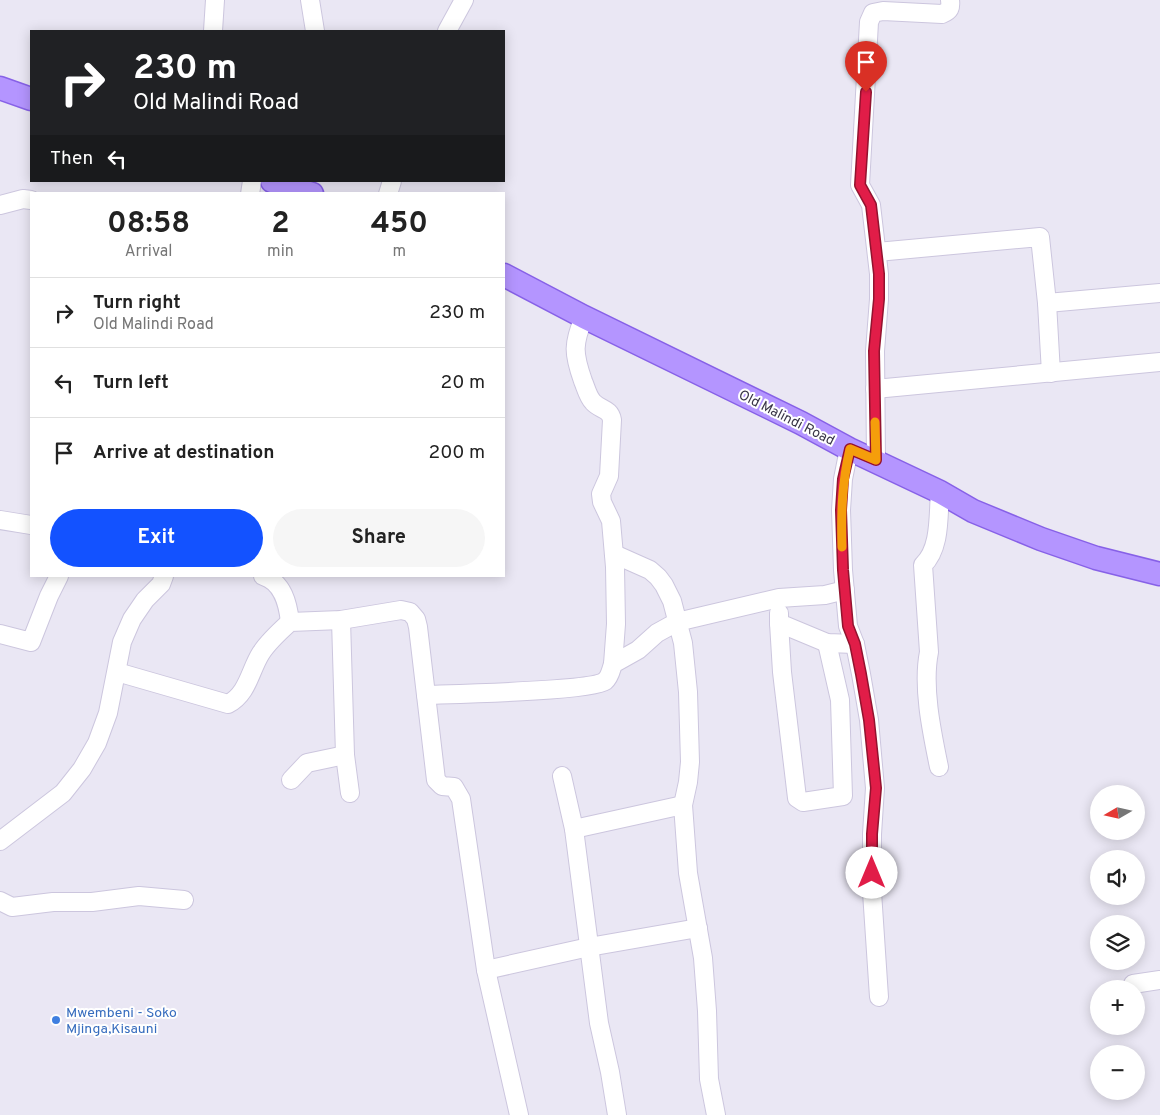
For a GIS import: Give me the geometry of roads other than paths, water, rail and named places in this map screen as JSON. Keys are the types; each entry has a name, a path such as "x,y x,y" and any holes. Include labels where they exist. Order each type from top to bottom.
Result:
{"main road":[{"path":"2,94 30,99"},
{"path":"276,182 302,188"},
{"name":"Old Malindi Road","path":"505,276 584,317 940,492 973,511 1042,539 1096,558 1160,574"}],"street":[{"path":"213,30 215,0"},
{"path":"310,0 315,30"},
{"path":"448,30 464,0"},
{"path":"876,460 874,351 879,299 877,252 871,205 860,185 869,22 873,13 883,11 942,14 951,7 950,0"},
{"path":"0,205 23,199 30,200"},
{"path":"877,252 1040,237 1047,303 1051,373"},
{"path":"1047,303 1160,293"},
{"path":"426,695 544,690 597,685 605,681 610,674 616,624 614,554 610,521 602,502 601,494 609,476 612,420 611,414 594,403 587,393 578,367 575,352 576,336 584,317"},
{"path":"875,389 1160,362"},
{"path":"850,449 843,479 841,510 845,590 848,626 855,644 869,720 876,788 872,834 872,892 879,997"},
{"path":"939,768 930,719 926,664 929,652 923,565 929,559 935,544 940,492"},
{"path":"0,520 30,525"},
{"path":"614,554 650,570 658,577 672,602 683,643 688,692 690,762 683,805 688,874 703,958 708,1011 709,1079 716,1115"},
{"path":"0,634 31,642 58,577"},
{"path":"0,841 63,793 82,769 97,743 108,713 122,642 132,619 164,577"},
{"path":"266,577 282,590 288,606 290,622"},
{"path":"612,664 638,650 657,633 677,622 779,598 825,594 845,590"},
{"path":"779,598 782,672 797,798 803,802 843,796 840,700 827,643"},
{"path":"117,672 228,704 236,700 247,684 261,653 290,622 341,620 401,610 410,612 416,619 418,627 436,780 442,786 454,787 461,799 486,970 519,1115"},
{"path":"341,620 345,755 350,793"},
{"path":"779,623 827,643 855,644"},
{"path":"292,780 307,763 345,755"},
{"path":"562,776 574,829 599,1023 610,1072 616,1115"},
{"path":"574,829 683,805"},
{"path":"0,901 12,907 53,902 92,902 139,896 184,900"},
{"path":"486,970 589,947 698,928"},
{"path":"1145,982 1160,980"}],"place":[{"name":"Mwembeni - Soko Mjinga,Kisauni","path":"56,1020"}]}
